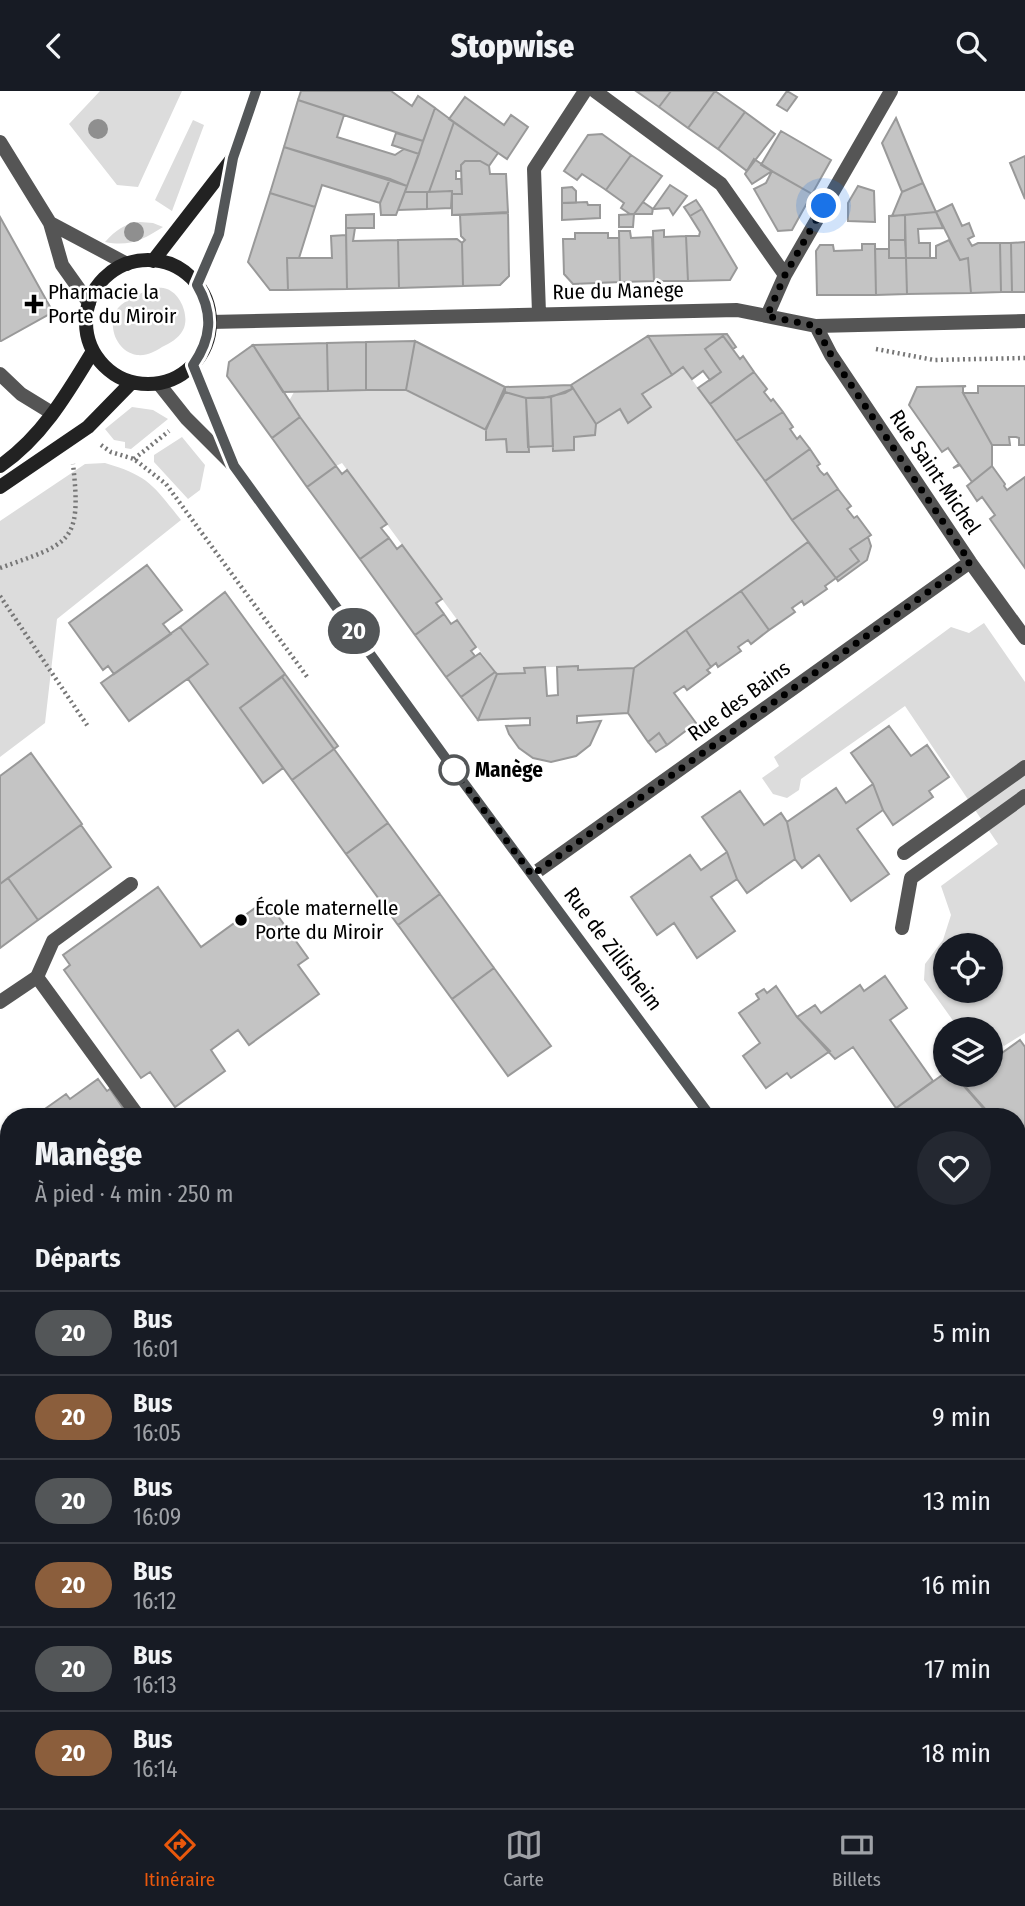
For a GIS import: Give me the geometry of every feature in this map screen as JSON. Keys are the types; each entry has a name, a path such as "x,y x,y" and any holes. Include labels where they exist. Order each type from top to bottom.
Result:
{"main road":[{"path":"197,285 219,234 233,158 256,91"},
{"path":"153,261 233,158"},
{"path":"153,261 170,264 185,273 197,285 205,299 210,322 203,350 193,365 178,377 159,384 132,383 109,371 93,351 86,327 89,303 97,287 110,273 127,264 153,261"},
{"path":"0,465 21,452 39,433 93,351"},
{"path":"0,487 88,427 132,383"}],"street":[{"path":"539,313 534,169 585,91"},
{"path":"595,91 721,184 785,275"},
{"path":"767,316 785,275 891,91"},
{"path":"0,142 50,223 62,264 89,303"},
{"path":"50,223 127,264"},
{"name":"Rue du Manège","path":"210,322 737,310 816,326 1025,321"},
{"name":"Rue Saint-Michel","path":"816,326 831,355 970,562 1025,638"},
{"name":"Rue de Zillisheim","path":"193,365 234,466"},
{"path":"0,374 21,394 52,414"},
{"name":"Rue de Zillisheim","path":"159,384 186,418 234,466 704,1108"},
{"name":"Rue des Bains","path":"532,875 970,562"},
{"path":"904,853 1025,767"},
{"path":"902,928 911,878 1025,796"},
{"path":"0,1002 37,977 53,941 131,884"},
{"path":"37,977 132,1108"}],"path":[{"path":"871,348 934,360 1025,358"},
{"path":"134,459 186,418"},
{"path":"88,427 111,453 134,459 166,484 308,678"},
{"path":"91,450 101,444"},
{"path":"0,568 47,551 62,542 71,532 75,520 72,462 82,456"},
{"path":"0,596 89,728"}],"shaded area":[{"path":"100,91 182,91 138,187 117,185 69,124"},
{"path":"193,120 204,125 172,211 155,200"},
{"path":"140,222 163,227 135,241 121,244 105,242 121,228"},
{"path":"151,288 165,288 176,296 185,313 185,325 171,342 150,353 137,355 123,349 115,336 113,322 121,305"},
{"path":"683,367 808,542 634,668 525,668 525,673 497,674 342,463 336,466 289,401 294,392 406,390 486,430 486,440 506,439 507,452 528,452 528,447 553,446 574,450 574,437 595,435 595,424 620,409 629,422 651,407 642,394"},
{"path":"132,407 153,410 168,419 131,449 125,448 125,442 114,440 105,429"},
{"path":"182,437 205,465 200,490 188,499 154,462 154,455"},
{"path":"105,463 132,472 149,483 181,520 57,619 45,723 0,757 0,521 85,464"},
{"path":"984,623 1025,682 1025,1033 1004,1046 1003,1017 950,1017 940,1003 1003,1003 1003,933 945,933 951,915 941,886 998,844 905,706 801,779 799,790 787,798 773,794 762,778 779,766 774,757 951,627 969,633"},
{"path":"933,953 933,993 924,980 925,964"}],"building":[{"path":"301,91 391,91 412,106 418,96 435,108 423,141 298,100"},
{"path":"636,91 671,91 659,107"},
{"path":"671,91 715,91 688,128 659,107"},
{"path":"715,91 745,112 718,149 688,128"},
{"path":"787,91 797,97 787,111 777,105"},
{"path":"465,97 504,125 511,115 528,127 507,159 449,119"},
{"path":"298,100 344,115 337,137 395,155 404,149 419,154 407,186 284,147"},
{"path":"435,108 454,122 429,192 405,192"},
{"path":"745,112 775,134 747,171 718,149"},
{"path":"896,118 923,183 902,192 882,143"},
{"path":"454,122 498,153 489,166 480,161 465,161 461,165 461,171 456,171 456,179 461,179 462,194 452,194 452,191 429,192"},
{"path":"781,131 831,160 812,194 761,165"},
{"path":"396,133 423,141 419,154 392,145"},
{"path":"602,134 631,155 606,190 582,174 577,180 564,171 588,135"},
{"path":"284,147 390,179 380,203 322,185 315,207 270,193"},
{"path":"631,155 662,176 634,214 621,208 624,203 606,190"},
{"path":"1025,156 1025,199 1010,163"},
{"path":"754,159 772,171 752,184 745,174"},
{"path":"465,161 480,161 489,166 490,174 506,174 508,212 452,215 452,194 462,194 461,165"},
{"path":"772,171 812,194 792,230 778,231 754,189 766,183"},
{"path":"390,179 407,186 396,215 381,215 380,203"},
{"path":"923,183 936,212 892,216 902,192"},
{"path":"670,185 687,196 673,215 669,208 653,209"},
{"path":"858,186 874,191 875,222 848,221 848,203"},
{"path":"572,187 576,191 576,203 562,203 562,188"},
{"path":"452,191 451,208 427,209 427,192"},
{"path":"405,192 427,192 427,209 398,210"},
{"path":"270,193 315,207 299,258 287,258 288,290 270,290 248,262"},
{"path":"696,200 702,209 690,216 684,207"},
{"path":"587,202 588,205 600,205 600,218 562,220 562,203"},
{"path":"643,202 653,209 652,214 634,214"},
{"path":"952,204 962,226 969,223 974,236 968,239 972,246 978,243 1000,243 1001,292 971,293 968,258 960,260 936,212"},
{"path":"702,209 737,268 730,280 688,281 686,236 699,236 700,232 690,216"},
{"path":"936,212 943,228 918,229 919,243 930,243 930,258 906,258 905,215"},
{"path":"508,213 509,276 500,285 463,286 462,243 465,240 461,236 460,215"},
{"path":"374,214 374,228 346,228 346,215"},
{"path":"634,214 633,227 619,227 619,215"},
{"path":"905,215 905,240 889,240 889,216"},
{"path":"0,217 53,312 1,341 0,341"},
{"path":"346,228 355,228 353,241 398,240 399,288 347,289"},
{"path":"664,230 664,237 686,236 688,281 654,281 653,231"},
{"path":"619,231 630,231 631,238 652,237 654,281 620,282"},
{"path":"575,233 608,233 608,238 619,238 620,282 573,284 564,274 563,239 575,239"},
{"path":"346,235 347,289 288,290 287,258 332,258 331,236"},
{"path":"457,239 462,243 463,286 399,288 398,240"},
{"path":"889,240 905,240 906,258 889,258"},
{"path":"949,240 960,260 968,258 971,293 907,294 906,258 936,258 936,246"},
{"path":"1025,242 1025,292 1012,292 1011,243"},
{"path":"1000,243 1011,243 1012,292 1001,292"},
{"path":"862,244 875,244 876,295 817,295 816,251 820,245 833,245 834,251 862,250"},
{"path":"875,249 889,249 889,258 906,258 907,294 876,295"},
{"path":"727,334 736,347 733,349 723,336 705,349 721,372 710,380 703,371 692,379 683,367 672,375 648,336"},
{"path":"648,336 672,375 642,394 651,407 628,423 620,409 596,424 571,385"},
{"path":"723,336 740,359 743,356 754,372 710,404 698,388 721,372 705,349"},
{"path":"415,341 406,390 366,390 366,342"},
{"path":"415,341 505,387 486,430 406,390"},
{"path":"366,342 366,390 328,391 327,343"},
{"path":"327,343 328,391 283,392 253,345"},
{"path":"253,345 300,417 272,438 227,376 229,362"},
{"path":"754,372 767,389 764,392 783,412 736,441 710,404"},
{"path":"571,385 572,389 565,393 543,398 526,398 505,392 505,387"},
{"path":"571,385 596,424 595,435 574,437 574,450 553,451 551,397 572,389"},
{"path":"966,386 963,387 963,393 992,445 992,466 972,482 960,465 953,468 959,464 948,448 942,452 909,405 917,387"},
{"path":"978,386 1025,386 1025,445 1019,445 1019,438 1009,437 1010,445 992,445 963,393 978,393"},
{"path":"505,392 526,398 529,452 507,452 506,439 486,440 486,428"},
{"path":"551,397 553,446 528,447 526,398"},
{"path":"783,412 797,439 800,436 810,449 765,481 736,441"},
{"path":"300,417 336,466 307,487 272,438"},
{"path":"810,449 820,464 817,466 820,471 824,475 827,473 838,489 792,520 765,481"},
{"path":"336,466 342,474 347,470 387,524 381,528 389,538 360,559 307,487"},
{"path":"992,466 1007,490 1025,477 1025,568 990,519 995,515 982,497 977,501 967,486"},
{"path":"838,489 851,506 847,509 854,518 857,516 871,535 850,549 859,561 836,578 792,520"},
{"path":"868,537 871,546 867,560 838,581 836,578 859,561 850,549"},
{"path":"389,538 397,549 402,545 442,599 436,603 444,614 415,635 360,559"},
{"path":"808,542 836,578 825,586 827,589 804,605 802,601 792,608 795,612 769,630 741,591"},
{"path":"147,565 182,610 163,624 171,634 114,674 108,666 103,670 69,623"},
{"path":"741,591 769,630 751,644 748,640 738,647 741,651 718,667 716,663 711,667 686,630"},
{"path":"225,592 285,674 240,708 283,768 263,783 188,679 208,664 180,627"},
{"path":"444,614 451,624 457,620 476,647 471,651 475,656 446,677 415,635"},
{"path":"180,627 208,664 129,721 101,683"},
{"path":"686,630 711,667 707,670 710,673 687,690 684,686 674,693 696,723 667,745 659,733 648,742 628,713 634,668"},
{"path":"480,653 495,672 461,697 446,677"},
{"path":"578,666 578,670 634,668 628,713 577,716 577,723 601,721 590,745 576,756 551,762 533,758 519,748 506,726 530,725 530,718 478,720 497,674 525,673 524,668 545,667 547,696 558,695 557,667"},
{"path":"495,672 497,674 478,720 461,697"},
{"path":"285,674 338,746 334,749 282,677"},
{"path":"282,677 334,749 292,780 240,708"},
{"path":"889,726 911,756 927,745 949,777 929,791 933,797 893,825 883,810 873,784 851,753"},
{"path":"659,733 667,745 656,752 648,742"},
{"path":"334,749 388,823 346,854 292,780"},
{"path":"31,753 82,824 0,884 0,776"},
{"path":"873,784 883,810 857,829 889,874 851,901 819,855 802,868 795,859 787,822 836,788 846,803"},
{"path":"740,791 764,825 781,813 787,822 795,859 747,893 737,879 727,852 702,817"},
{"path":"388,823 440,894 398,925 346,854"},
{"path":"81,825 111,867 38,920 8,878"},
{"path":"727,852 737,879 711,897 735,931 697,958 674,923 657,935 631,897 690,855 701,870"},
{"path":"8,878 38,920 0,948 0,884"},
{"path":"158,887 201,947 259,905 270,905 308,958 298,965 319,994 249,1045 238,1030 211,1050 225,1071 175,1107 150,1072 141,1078 64,970 70,965 63,955"},
{"path":"440,894 494,968 452,999 398,925"},
{"path":"494,968 551,1046 508,1076 452,999"},
{"path":"885,976 907,1008 890,1020 933,1081 896,1108 853,1047 835,1059 797,1017 815,1005 821,1013 860,985 864,991"},
{"path":"776,986 797,1017 830,1051 791,1078 787,1073 766,1088 743,1056 760,1043 739,1013 759,999 756,994 764,989 767,993"},
{"path":"1020,1040 1025,1047 1025,1108 983,1108 965,1087 1003,1087 1003,1052"},
{"path":"98,1079 107,1091 110,1089 123,1108 46,1108 66,1094 70,1099"},
{"path":"933,1082 933,1087 966,1087 984,1108 896,1108"}],"bus line":[{"name":"20","path":"256,91 233,158 219,234 197,285 205,299 210,322 203,350 193,365 234,466 704,1108"}],"place":[{"name":"Pharmacie la Porte du Miroir","path":"34,304"},
{"name":"Manège","path":"454,770"},
{"name":"École maternelle Porte du Miroir","path":"241,920"}],"route":[{"path":"454,770 532,875 970,562 831,355 816,326 767,316 785,275 824,206"}]}
